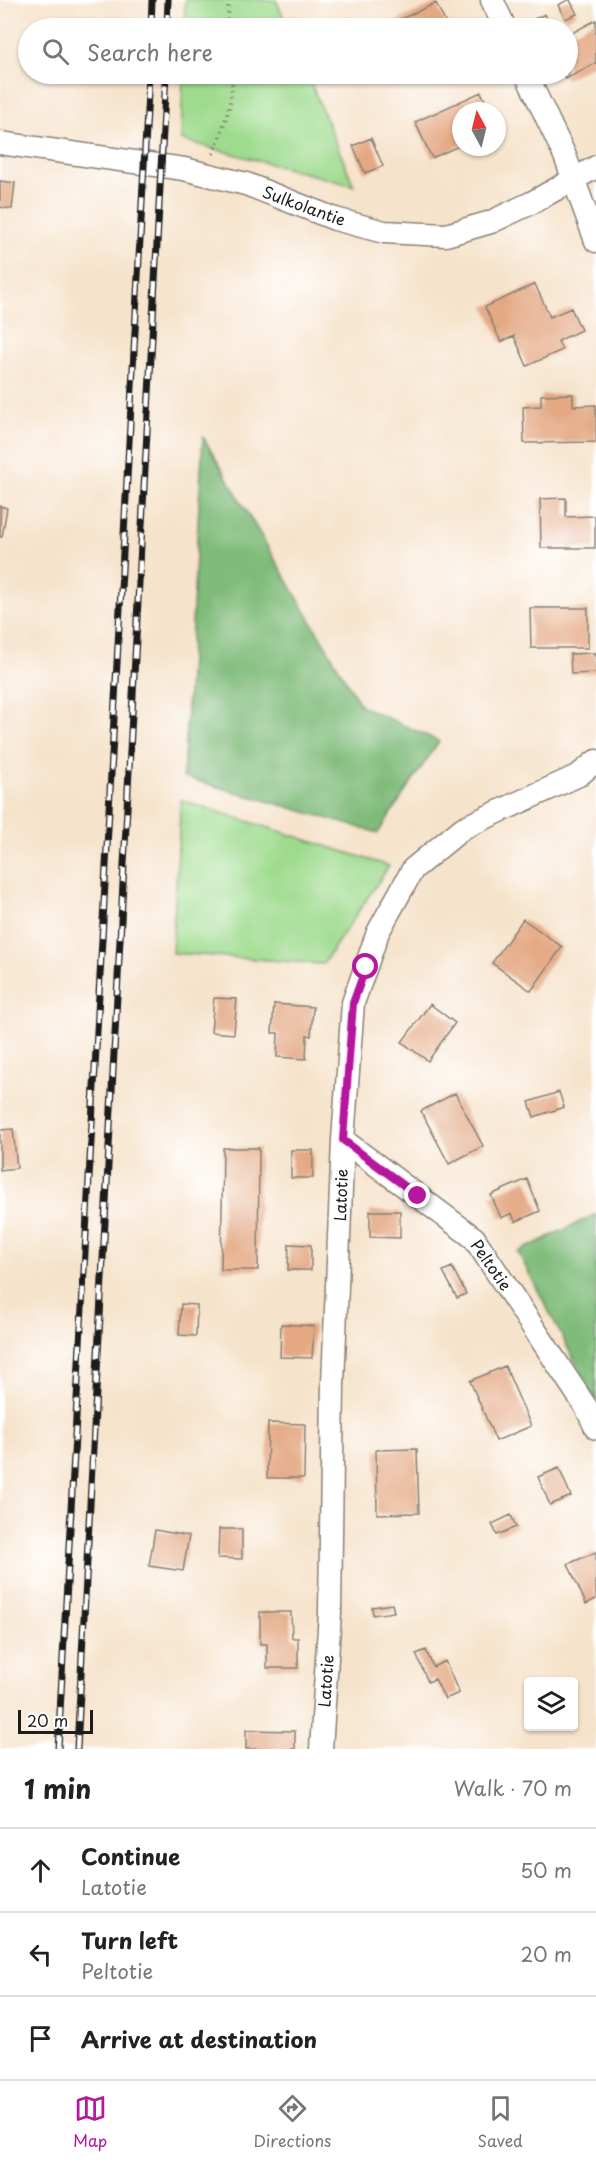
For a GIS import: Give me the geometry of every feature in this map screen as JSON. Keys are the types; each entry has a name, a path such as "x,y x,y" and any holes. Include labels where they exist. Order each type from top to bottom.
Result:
{"street":[{"path":"492,0 500,18"},
{"path":"531,84 565,156 596,241"},
{"name":"Sulkolantie","path":"0,143 184,169 246,184 335,219 384,232 446,235 491,222 596,167"},
{"name":"Latotie","path":"321,1749 330,1613 333,1383 343,1140 353,1003 378,932 413,869 463,828 579,775 596,761"},
{"name":"Peltotie","path":"343,1140 474,1238 586,1407 596,1428"}],"path":[{"path":"228,0 229,18"},
{"path":"212,158 225,123 233,84"}],"green space":[{"path":"185,0 276,0 284,18 184,18"},
{"path":"183,84 311,84 354,186 181,140"},
{"path":"203,437 361,706 439,741 378,833 183,777"},
{"path":"181,800 389,866 323,964 172,953"},
{"path":"596,1214 596,1402 518,1252"}],"building":[{"path":"570,0 577,14 564,18 558,5"},
{"path":"436,3 443,18 403,18"},
{"path":"596,20 596,63 578,73 578,30"},
{"path":"481,92 486,102 459,102"},
{"path":"452,105 452,149 432,158 415,122"},
{"path":"371,138 383,166 365,173 353,146"},
{"path":"0,181 15,183 12,209 0,207"},
{"path":"535,284 550,317 571,308 581,330 558,341 562,350 527,366 514,336 501,342 485,307"},
{"path":"573,394 573,406 596,405 596,442 524,443 523,407 541,406 541,395"},
{"path":"566,498 566,517 595,516 595,548 541,548 540,499"},
{"path":"0,506 7,508 2,537 0,537"},
{"path":"530,608 588,608 588,648 531,648"},
{"path":"596,653 596,673 571,674 570,654"},
{"path":"523,919 562,947 531,991 492,963"},
{"path":"214,998 237,999 234,1034 211,1032"},
{"path":"274,1004 313,1007 311,1036 307,1035 306,1059 277,1057 278,1033 272,1033"},
{"path":"430,1004 455,1023 428,1061 402,1042"},
{"path":"559,1092 564,1107 534,1117 529,1102"},
{"path":"455,1093 483,1146 449,1164 421,1111"},
{"path":"13,1129 17,1168 0,1170 0,1130"},
{"path":"223,1148 259,1148 258,1270 221,1270"},
{"path":"291,1150 313,1150 313,1178 291,1178"},
{"path":"527,1179 540,1211 515,1222 512,1213 501,1218 491,1195"},
{"path":"370,1211 400,1211 400,1238 370,1237"},
{"path":"289,1244 311,1245 311,1270 288,1270"},
{"path":"452,1267 466,1294 457,1298 443,1271"},
{"path":"181,1304 197,1305 196,1336 179,1335"},
{"path":"281,1324 314,1326 312,1358 280,1357"},
{"path":"505,1366 531,1426 496,1441 470,1381"},
{"path":"268,1423 305,1424 304,1478 267,1478"},
{"path":"417,1449 419,1513 377,1514 376,1450"},
{"path":"559,1468 571,1496 550,1505 538,1477"},
{"path":"511,1515 516,1527 497,1535 492,1524"},
{"path":"219,1529 242,1529 242,1559 218,1558"},
{"path":"155,1530 189,1536 183,1571 149,1566"},
{"path":"596,1552 596,1599 586,1604 568,1564"},
{"path":"392,1604 394,1612 373,1615 372,1607"},
{"path":"260,1612 291,1612 292,1638 298,1638 298,1668 267,1668 267,1644 260,1644"},
{"path":"426,1650 433,1667 445,1661 459,1693 445,1699 435,1679 428,1682 416,1654"},
{"path":"246,1730 295,1731 295,1749 246,1749"}],"railway":[{"path":"151,18 152,0"},
{"path":"167,18 168,0"},
{"path":"58,1749 148,84"},
{"path":"77,1749 165,84"}],"route":[{"path":"366,967 353,1003 343,1140 418,1196"}]}
